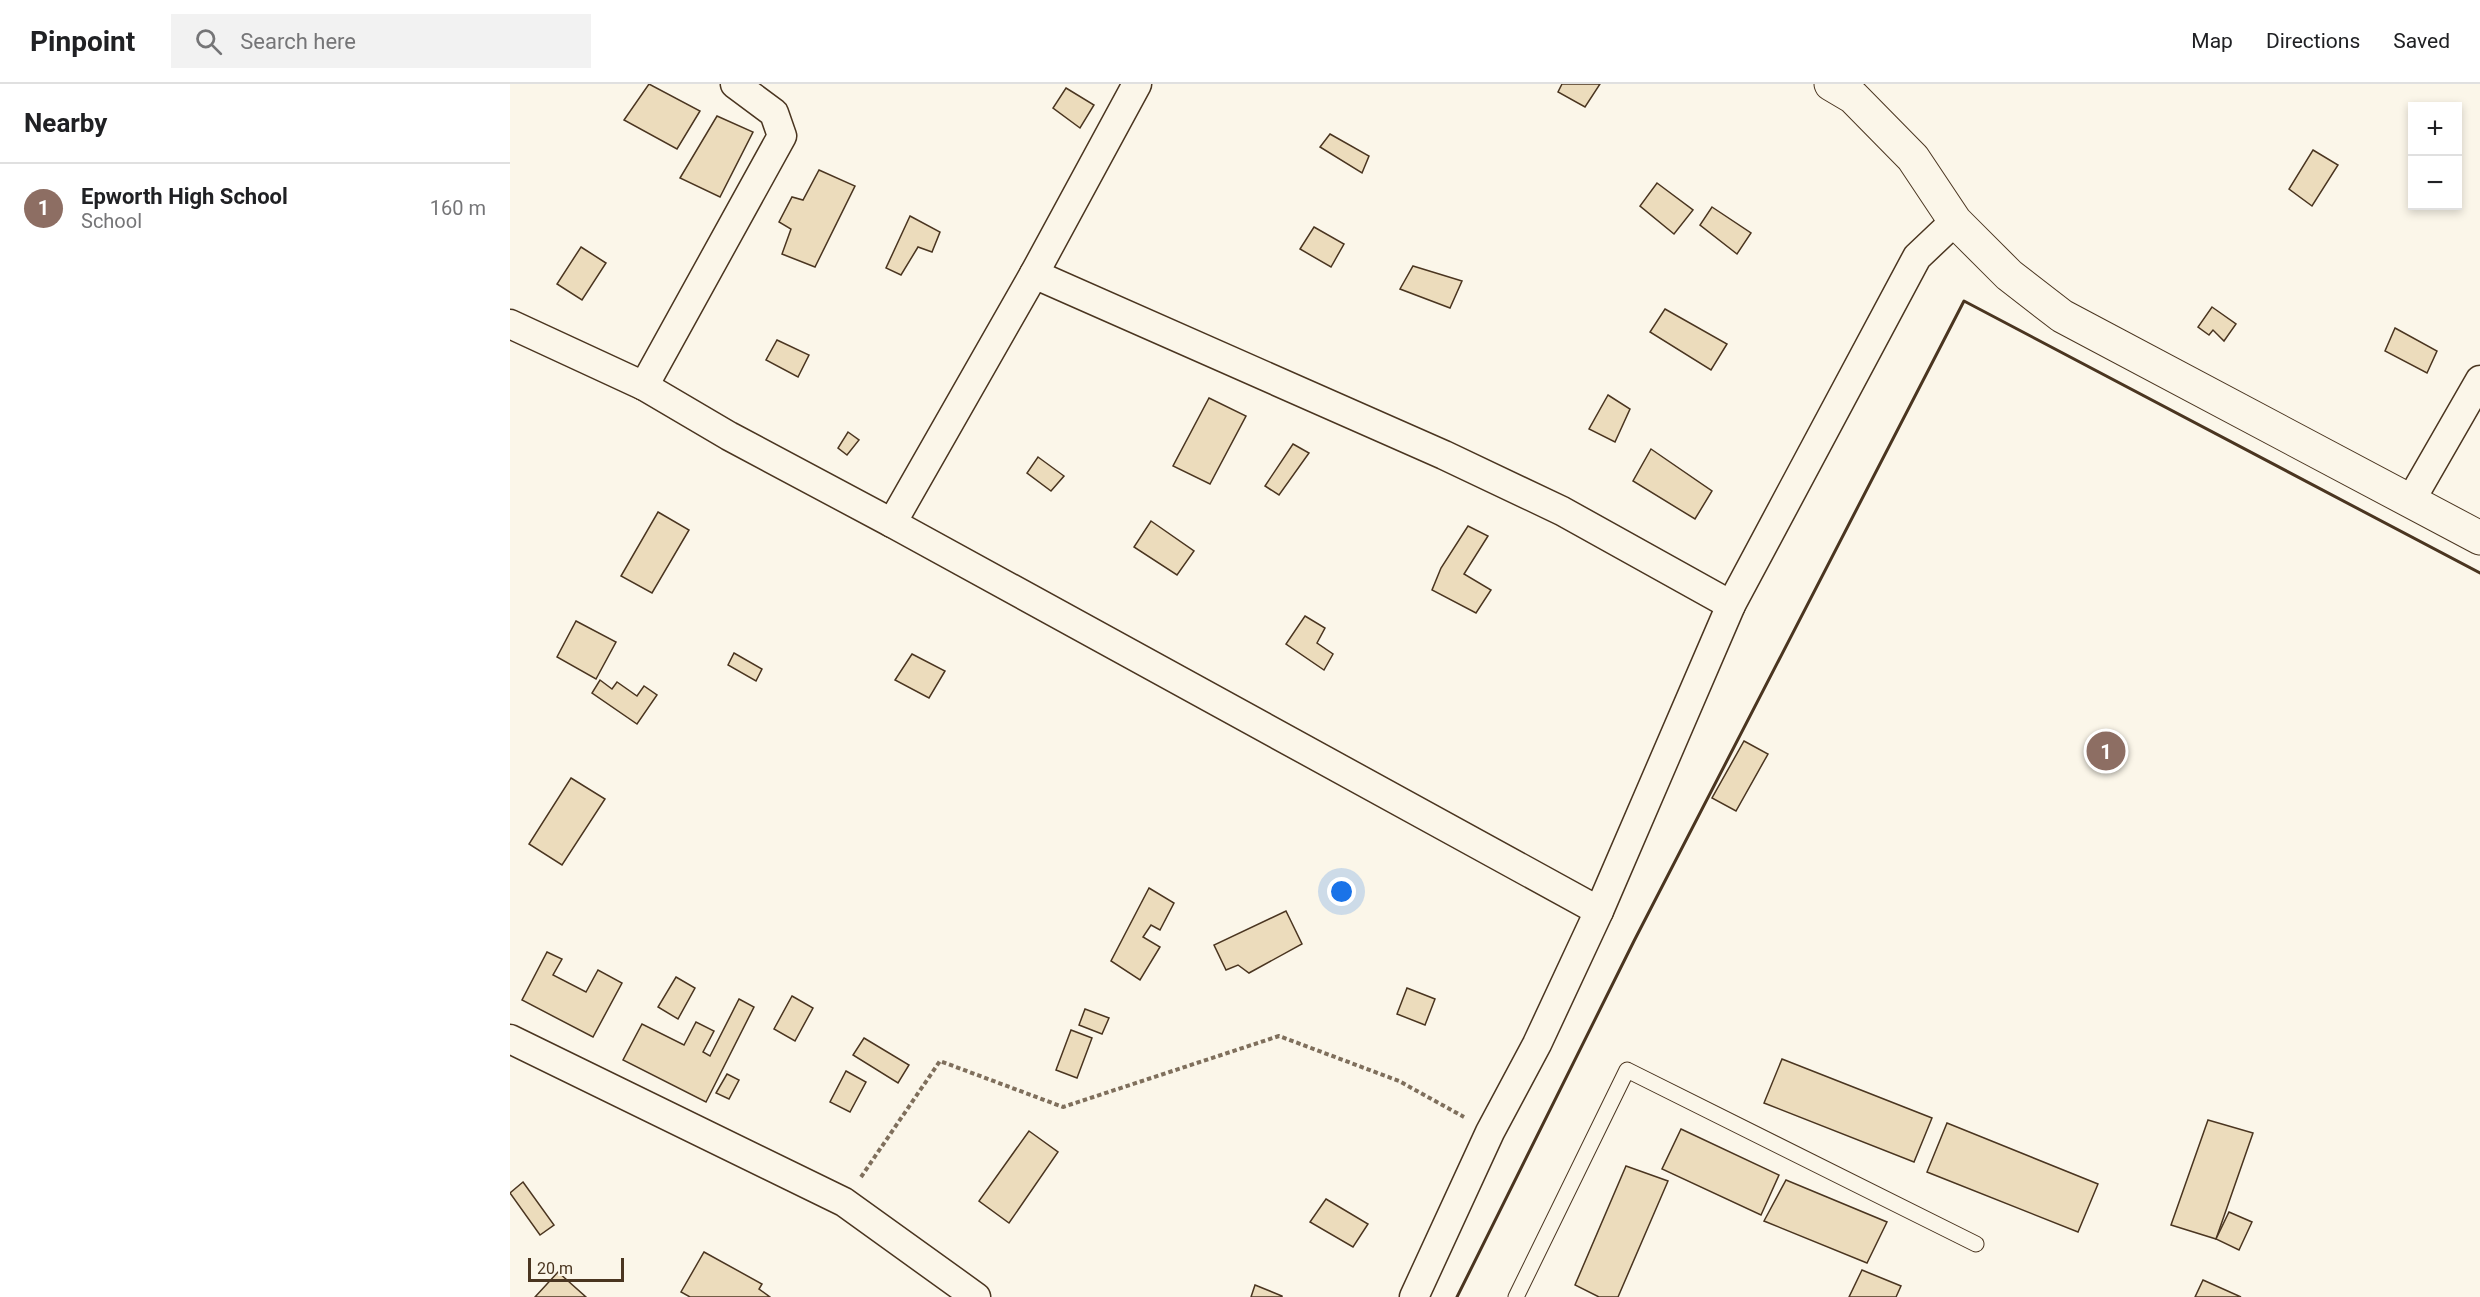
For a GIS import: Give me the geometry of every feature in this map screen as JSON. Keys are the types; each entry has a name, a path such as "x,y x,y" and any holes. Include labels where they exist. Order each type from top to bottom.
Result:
{"street":[{"path":"644,386 782,136 774,113 735,84"},
{"path":"892,523 1034,274 1137,84"},
{"path":"1831,84 1853,97 1913,158 1955,221 2009,275 2062,316 2480,538"},
{"path":"1414,1297 1491,1132 1537,1044 1599,911 1731,605 1917,257 1955,221"},
{"path":"1034,274 1444,455 1540,501 1731,605"},
{"path":"510,324 644,386 729,436 1599,911"},
{"path":"2410,500 2480,380"},
{"path":"510,1039 844,1202 976,1297"}],"lane":[{"path":"1516,1297 1627,1070 1976,1244"}],"path":[{"path":"844,1202 940,1061 1063,1107 1279,1036 1399,1081 1491,1132"}],"building":[{"path":"649,84 700,111 677,149 624,120"},
{"path":"1562,84 1600,84 1585,107 1558,92"},
{"path":"1066,88 1094,105 1080,128 1053,108"},
{"path":"717,116 753,132 720,197 680,178"},
{"path":"1330,134 1369,156 1362,173 1320,147"},
{"path":"2313,150 2338,165 2312,206 2289,189"},
{"path":"819,170 855,186 815,267 782,254 791,229 779,222 792,197 803,200"},
{"path":"1657,183 1693,210 1674,234 1640,206"},
{"path":"1712,207 1751,233 1737,254 1700,225"},
{"path":"910,216 940,232 932,252 918,247 901,275 886,268"},
{"path":"1314,227 1344,244 1331,267 1300,249"},
{"path":"581,247 606,263 582,300 557,284"},
{"path":"1413,266 1462,281 1450,308 1400,289"},
{"path":"2212,307 2236,324 2224,341 2213,330 2209,335 2198,327"},
{"path":"1665,309 1727,344 1711,370 1650,332"},
{"path":"2395,328 2437,351 2427,373 2385,351"},
{"path":"777,340 809,355 798,377 766,360"},
{"path":"1608,395 1630,409 1615,442 1589,429"},
{"path":"1209,398 1246,416 1210,484 1173,466"},
{"path":"848,432 859,440 847,455 838,448"},
{"path":"1293,444 1309,453 1279,495 1265,486"},
{"path":"1651,449 1712,491 1695,519 1633,481"},
{"path":"1038,457 1064,476 1051,491 1027,473"},
{"path":"658,512 689,530 652,593 621,576"},
{"path":"1151,521 1194,551 1177,575 1134,547"},
{"path":"1468,526 1488,536 1464,574 1491,590 1476,613 1432,590 1441,568"},
{"path":"1305,616 1325,628 1317,643 1333,654 1324,670 1286,644"},
{"path":"576,621 616,642 596,679 557,657"},
{"path":"734,653 762,669 756,681 728,665"},
{"path":"912,654 945,671 929,698 895,680"},
{"path":"600,680 612,689 617,682 637,696 644,686 657,695 637,724 592,693"},
{"path":"1744,741 1768,754 1736,811 1712,798"},
{"path":"571,778 605,799 562,865 529,844"},
{"path":"1149,888 1174,903 1160,930 1151,925 1143,937 1160,947 1140,980 1111,961"},
{"path":"1286,911 1302,944 1249,973 1238,965 1226,970 1214,945"},
{"path":"547,952 562,959 553,975 586,992 598,970 622,983 593,1037 522,1000"},
{"path":"676,977 695,988 678,1019 658,1007"},
{"path":"1407,988 1435,999 1425,1025 1397,1014"},
{"path":"792,996 813,1008 795,1041 774,1029"},
{"path":"739,999 754,1007 706,1102 623,1060 642,1024 684,1045 696,1022 714,1031 703,1052 710,1056"},
{"path":"1085,1009 1109,1018 1102,1034 1079,1025"},
{"path":"1071,1030 1092,1038 1077,1078 1056,1070"},
{"path":"864,1038 909,1065 898,1083 853,1055"},
{"path":"1782,1059 1932,1118 1914,1162 1764,1103"},
{"path":"846,1071 866,1082 850,1112 830,1102"},
{"path":"727,1074 739,1080 729,1099 716,1093"},
{"path":"2208,1120 2253,1133 2216,1239 2171,1225"},
{"path":"1947,1123 2098,1184 2078,1232 1927,1172"},
{"path":"1681,1129 1779,1175 1761,1215 1662,1169"},
{"path":"1029,1131 1058,1152 1009,1223 979,1201"},
{"path":"1626,1166 1668,1181 1618,1297 1599,1297 1575,1285"},
{"path":"1786,1180 1887,1222 1867,1263 1764,1221"},
{"path":"523,1182 554,1225 540,1235 510,1193"},
{"path":"1326,1199 1368,1224 1353,1247 1310,1222"},
{"path":"2229,1212 2252,1222 2239,1250 2216,1239"},
{"path":"704,1252 762,1284 759,1289 770,1297 690,1297 681,1292"},
{"path":"1862,1270 1901,1286 1896,1297 1849,1297"},
{"path":"558,1272 586,1297 535,1297"},
{"path":"2203,1280 2241,1297 2195,1297"},
{"path":"1255,1285 1282,1296 1282,1297 1251,1297"}],"wall":[{"path":"1457,1297 1634,941 1964,301 2480,573"}],"place":[{"name":"Epworth High School","path":"2106,751"}]}
